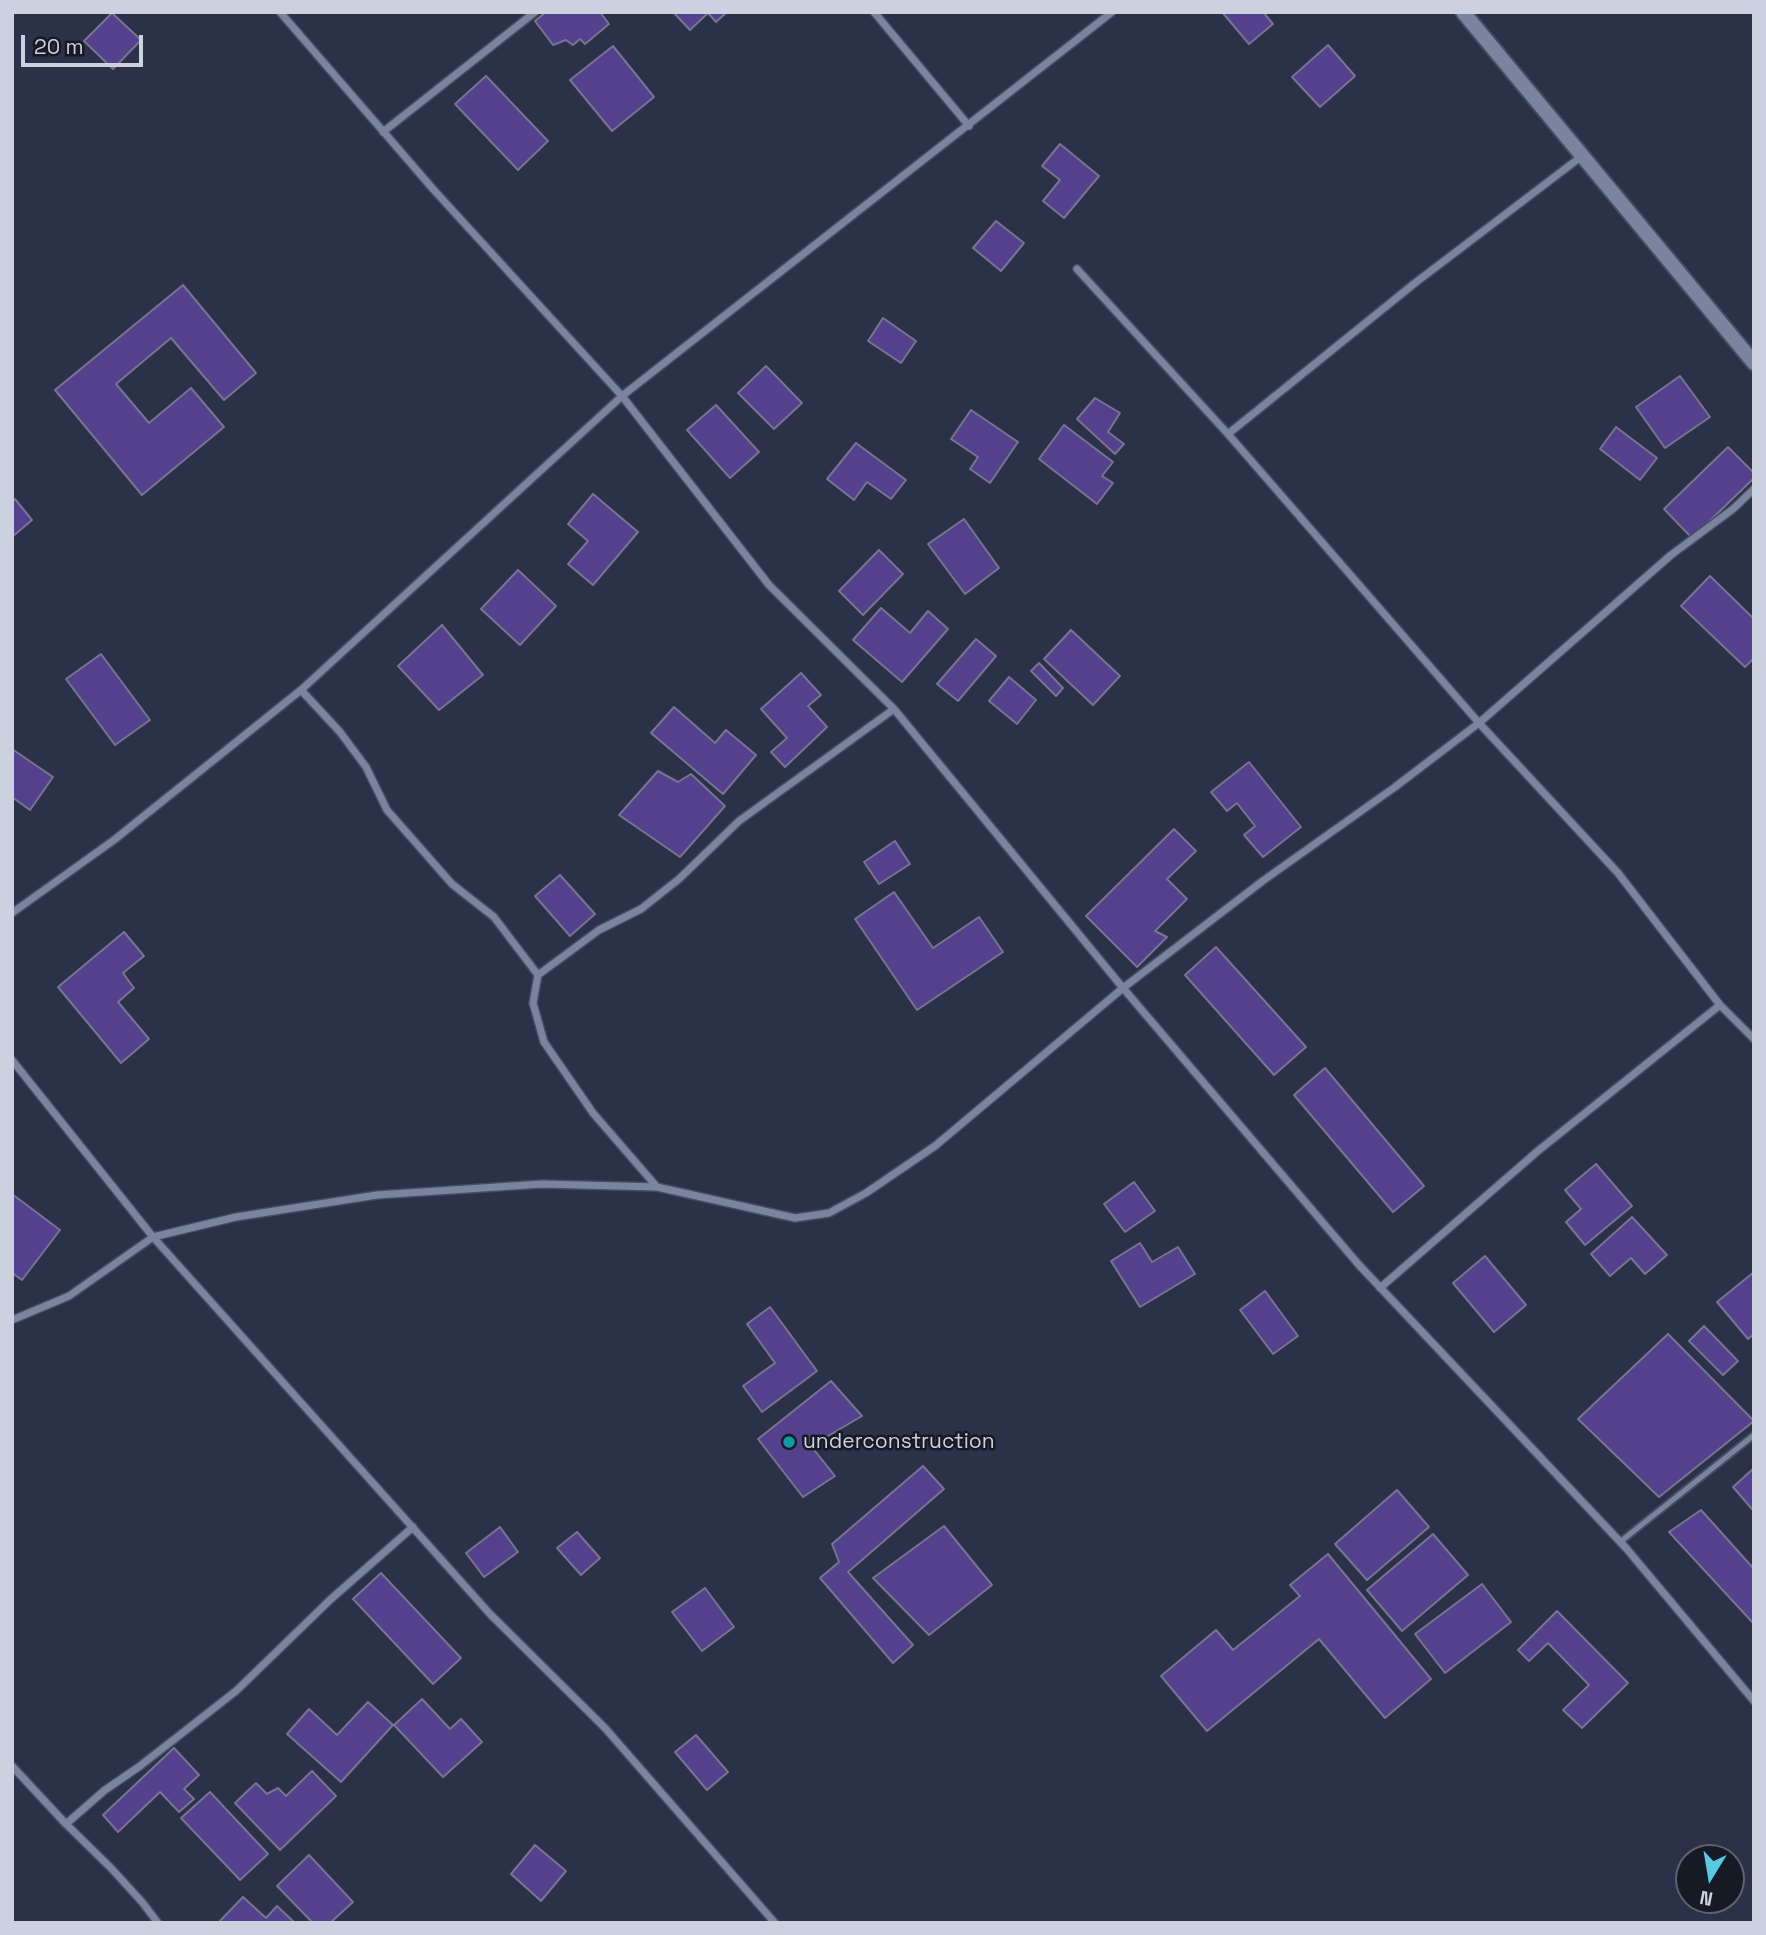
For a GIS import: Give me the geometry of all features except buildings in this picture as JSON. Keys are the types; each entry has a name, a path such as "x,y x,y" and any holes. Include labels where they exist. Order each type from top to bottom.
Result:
{"street":[{"path":"280,12 383,132 622,396 769,585 894,709 1123,988 1380,1287 1620,1542 1754,1701"},
{"path":"383,132 535,12"},
{"path":"874,12 969,126"},
{"path":"12,913 114,840 301,690 622,396 1112,12"},
{"path":"1463,12 1754,363"},
{"path":"1228,434 1415,283 1582,156"},
{"path":"1077,269 1228,434 1479,723 1618,873 1720,1005 1754,1039"},
{"path":"12,1320 69,1296 153,1237 236,1217 377,1195 542,1184 657,1187 795,1218 829,1213 866,1193 934,1146 1123,988 1264,880 1395,787 1479,723 1671,555 1733,509 1754,489"},
{"path":"301,690 340,732 366,767 387,810 452,884 494,917 538,975"},
{"path":"657,1187 593,1113 544,1042 533,1003 538,975 599,930 641,909 679,879 739,821 894,709"},
{"path":"1380,1287 1538,1150 1720,1005"},
{"path":"12,1060 153,1237 490,1614 605,1728 775,1923"},
{"path":"66,1824 105,1790 151,1758 236,1691 331,1599 413,1527"},
{"path":"12,1766 111,1868 158,1923"}],"lane":[{"path":"1620,1542 1754,1435"}],"place":[{"name":"underconstruction","path":"789,1442"}]}
